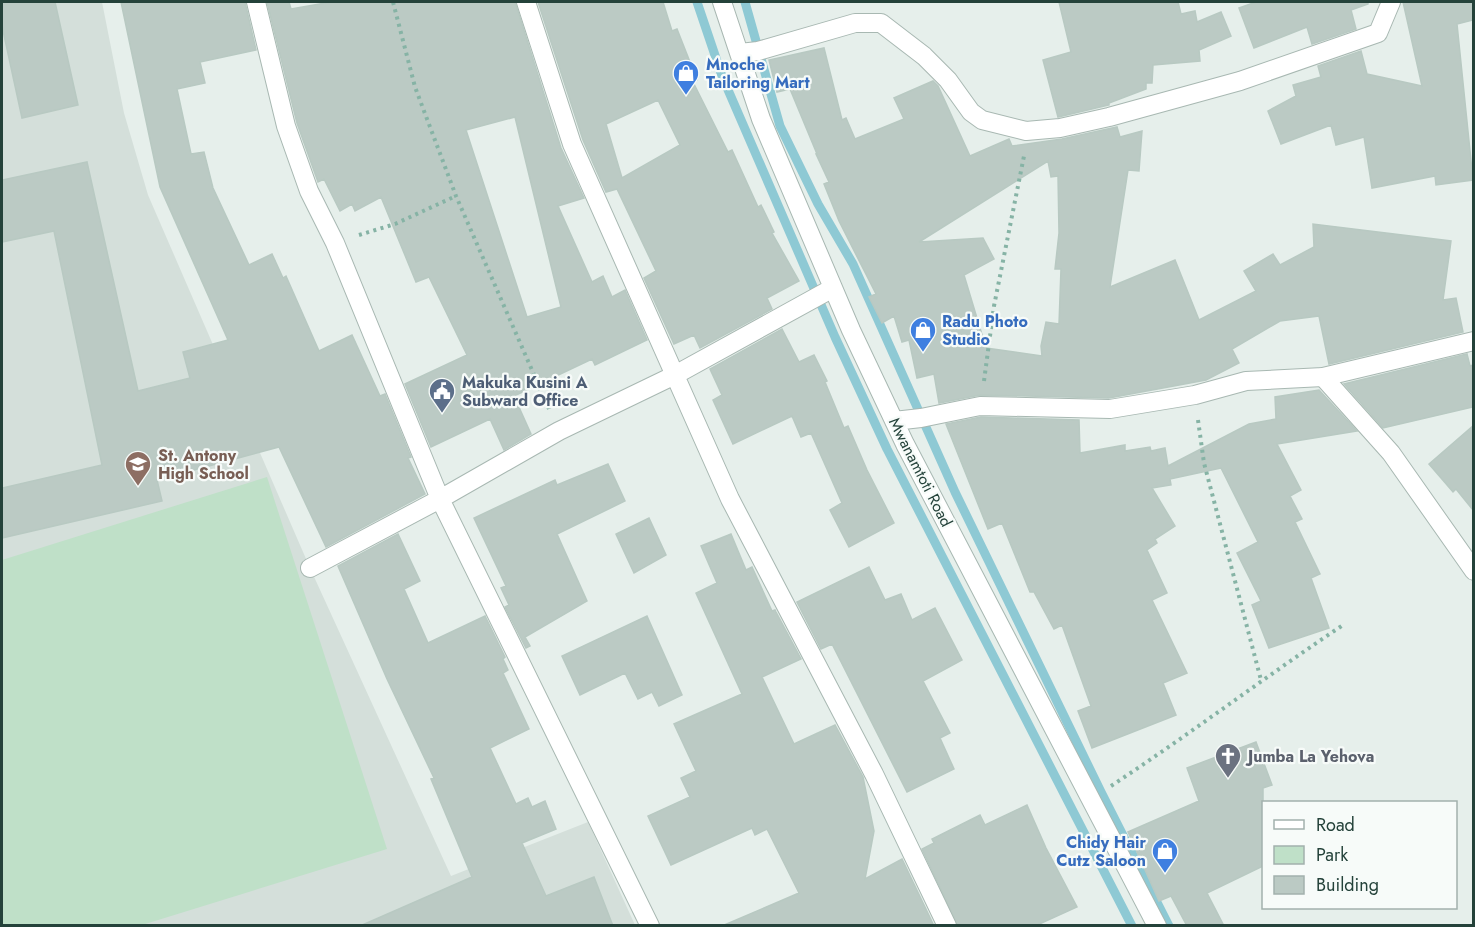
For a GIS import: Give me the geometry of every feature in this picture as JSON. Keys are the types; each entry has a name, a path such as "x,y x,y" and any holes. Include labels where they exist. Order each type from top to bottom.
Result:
{"street":[{"path":"256,2 286,126 309,191 335,243 440,499 650,926"},
{"path":"526,2 572,144 730,499 874,774 947,926"},
{"name":"Mwanamtoti Road","path":"722,2 761,119 833,288 894,421 1157,926"},
{"path":"740,53 759,51 855,23 881,23 924,56 948,80 972,112 982,120 1026,131 1060,128 1109,117 1240,81 1378,33 1391,2"},
{"path":"310,568 440,499 559,431 675,375 833,288"},
{"path":"894,421 980,406 1110,409 1195,395 1246,381 1323,377 1473,341"},
{"path":"1323,377 1391,453 1473,571"}],"path":[{"path":"393,2 415,87 456,196 559,431"},
{"path":"980,406 994,306 1023,169 1026,131"},
{"path":"335,243 395,224 456,196"},
{"path":"1195,395 1204,463 1261,680"},
{"path":"1091,800 1343,625"}],"shaded area":[{"name":"St. Antony High School","path":"2,2 102,2 124,113 148,195 310,568 451,876 588,822 635,925 2,926"}],"green space":[{"path":"267,477 387,849 142,925 2,925 2,560"}],"building":[{"path":"2,2 55,2 78,105 22,118 2,26"},
{"path":"121,2 245,2 256,50 200,62 205,83 177,89 191,154 204,152 213,188 249,265 272,254 283,278 286,276 319,351 352,335 380,396 385,394 411,457 408,458 425,494 326,547 279,447 157,480 162,501 2,538 2,488 102,465 54,231 2,242 2,180 87,162 138,391 190,378 183,352 228,340 160,187"},
{"path":"267,2 289,2 291,9 331,2 515,2 561,148 584,198 558,206 592,282 603,276 612,297 625,290 647,340 595,365 592,359 514,396 531,434 504,450 490,419 431,447 405,384 467,355 429,277 416,282 381,197 355,211 352,204 340,211 324,179 318,182 297,123","holes":["515,117 561,307 527,317 466,130"]},
{"path":"538,2 663,2 672,31 677,29 697,80 693,82 728,152 732,150 758,207 761,205 774,232 772,233 799,281 767,298 772,309 700,348 694,335 674,344 644,278 656,271 617,189 606,192 583,140","holes":["658,100 680,145 622,178 606,124"]},
{"path":"1059,2 1178,2 1181,14 1195,11 1197,22 1221,12 1231,36 1199,50 1200,61 1153,65 1152,83 1146,83 1146,89 1109,103 1109,105 1058,117 1043,60 1071,52"},
{"path":"1256,2 1368,2 1368,4 1351,10 1356,29 1312,44 1307,27 1254,48 1239,8"},
{"path":"1403,2 1473,2 1473,20 1457,24 1473,180 1436,185 1435,176 1372,188 1364,137 1336,145 1331,125 1281,144 1268,111 1296,96 1293,85 1321,77 1318,66 1361,51 1367,74 1422,86"},
{"path":"824,48 842,120 846,118 855,139 904,119 894,98 933,81 938,86 970,156 1009,139 1012,146 1062,139 1117,127 1120,137 1142,131 1139,171 1128,170 1110,287 1175,260 1199,320 1256,291 1244,271 1273,254 1280,265 1314,247 1313,224 1451,241 1443,300 1456,298 1463,332 1329,364 1319,316 1280,321 1232,349 1239,363 1206,380 1109,398 980,395 939,403 934,374 917,378 909,340 902,342 894,316 882,323 869,297 876,294 839,221 824,184 829,182 790,89 777,92 769,60","holes":["1048,161 1051,177 1058,176 1059,233 1055,269 1061,269 1059,324 1046,322 1041,346 1042,356 986,348 964,275 994,259 983,238 919,242"]},
{"path":"782,329 799,362 814,355 827,381 825,382 844,428 848,426 894,523 849,547 830,510 842,503 811,433 801,437 792,416 733,444 713,400 722,395 710,369"},
{"path":"1467,354 1470,366 1473,365 1473,407 1383,428 1344,384"},
{"path":"1319,390 1357,431 1277,444 1301,490 1290,496 1302,519 1295,522 1320,574 1311,578 1329,628 1269,648 1252,605 1261,601 1237,553 1258,542 1221,468 1170,479 1171,485 1152,488 1175,526 1155,539 1157,543 1147,550 1167,593 1152,600 1187,673 1163,683 1176,715 1092,748 1078,711 1091,706 1062,625 1054,629 1034,592 1030,592 1002,523 988,529 946,424 981,417 1079,420 1080,453 1125,445 1125,451 1150,447 1151,451 1165,448 1168,466 1249,424 1276,419 1275,397"},
{"path":"1473,426 1473,510 1456,489 1453,492 1429,464"},
{"path":"608,464 625,501 557,534 587,601 525,637 530,646 526,648 505,607 509,605 501,588 506,586 474,518 555,480 557,485"},
{"path":"649,518 666,555 634,573 616,534"},
{"path":"398,534 420,581 404,589 428,643 485,616 505,657 503,659 508,670 503,673 529,729 490,748 516,804 528,798 532,807 545,801 556,829 522,843 546,896 594,877 613,926 360,926 472,877 431,779 434,778 387,679 338,566"},
{"path":"731,534 746,570 752,567 772,611 775,610 801,659 762,677 794,744 835,725 863,777 874,831 865,879 902,859 934,926 722,926 799,893 767,829 755,835 752,828 671,865 648,816 690,797 681,778 696,771 674,724 742,694 696,593 717,583 701,546"},
{"path":"869,567 885,600 901,594 912,620 935,608 962,660 923,681 950,733 940,738 954,769 907,792 832,644 821,649 797,602"},
{"path":"647,616 682,695 659,706 652,692 638,699 625,673 580,695 562,656"},
{"path":"1256,742 1272,785 1263,788 1262,866 1207,893 1224,926 1187,926 1171,896 1159,901 1128,832 1199,801 1187,768"},
{"path":"1027,805 1046,848 1077,907 1035,926 958,926 922,849 934,843 932,839 980,815 985,825"}],"waterway":[{"path":"697,2 722,76 835,337 887,449 1132,926"},
{"path":"745,2 780,126 818,204 853,264 955,492 1169,926"}],"place":[{"name":"Mnoche Tailoring Mart","path":"686,96"},
{"name":"Radu Photo Studio","path":"923,353"},
{"name":"Makuka Kusini A Subward Office","path":"442,414"},
{"name":"St. Antony High School","path":"138,487"},
{"name":"Jumba La Yehova","path":"1228,779"},
{"name":"Chidy Hair Cutz Saloon","path":"1165,874"}]}
